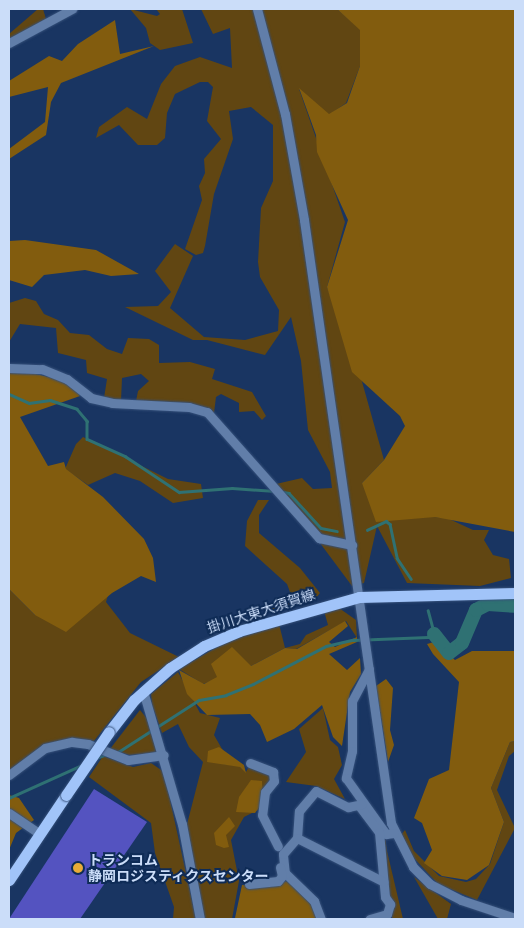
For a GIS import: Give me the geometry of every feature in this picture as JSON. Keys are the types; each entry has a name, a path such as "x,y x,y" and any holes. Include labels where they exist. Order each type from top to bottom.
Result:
{"main road":[{"name":"掛川大東大須賀線","path":"9,880 110,732 143,691 170,668 204,646 247,629 359,596 515,592"}],"street":[{"path":"9,44 72,9"},
{"path":"257,9 290,142 394,833 413,867 430,884 461,900 515,918"},
{"path":"9,368 42,369 67,379 90,398 112,403 189,407 207,412 319,538 352,544"},
{"path":"369,669 352,701 352,751 346,773 348,783 379,832 384,882 390,910 370,919"},
{"path":"143,691 164,756 200,919"},
{"path":"9,775 45,748 72,742 128,760 164,756"},
{"path":"250,763 273,772 274,781 265,792 262,815 278,846"},
{"path":"249,884 278,881 283,872 283,854 297,838 299,812 316,792 348,807 362,804"},
{"path":"362,804 386,834 394,833"},
{"path":"9,813 40,834"},
{"path":"273,828 283,872 314,901 321,919"},
{"path":"297,838 384,882"}],"shaded area":[{"path":"38,9 43,9 46,19 9,40 9,34"},
{"path":"130,9 157,16 160,14 156,9 182,9 193,43 160,50 150,43 146,28"},
{"path":"201,9 337,9 360,29 360,66 346,103 329,115 299,89 345,222 327,287 361,378 384,460 362,483 435,517 447,518 473,530 489,530 484,540 493,555 509,559 511,578 480,586 407,583 377,526 364,583 352,586 276,484 302,478 313,489 332,488 330,472 308,430 301,361 291,317 265,355 207,340 193,340 125,307 158,306 171,292 155,271 175,244 193,256 170,308 204,337 245,340 278,331 279,310 260,277 258,262 261,208 273,181 273,125 251,107 229,111 233,139 214,194 203,253 196,255 185,249 202,200 199,186 205,173 204,159 221,139 207,121 213,87 208,82 200,82 175,94 167,113 165,138 157,145 138,145 119,125 96,138 99,127 127,107 147,119 161,84 175,66 200,57 232,68 230,28 213,34"},
{"path":"337,9 515,9 515,532 435,517 376,522 362,483 384,460 405,426 400,416 352,372 327,287 348,220 317,152 316,135 299,88 329,114 347,103 360,66 360,30"},
{"path":"115,20 120,54 154,46 61,83 51,102 46,135 9,159 9,149 45,122 48,87 9,97 9,81 49,56 62,61 78,44"},
{"path":"25,240 96,250 139,274 111,276 85,270 44,275 32,287 9,280 9,241"},
{"path":"25,298 36,301 44,314 58,320 70,333 89,335 107,349 122,354 128,338 149,339 159,345 159,363 190,362 215,369 212,379 252,392 266,416 262,420 254,411 239,412 239,403 221,394 216,397 214,413 189,405 136,401 138,391 149,381 141,374 122,378 121,401 104,398 107,379 87,373 86,360 58,353 56,328 20,324 9,342 9,303"},
{"path":"9,368 71,382 80,396 20,417 48,466 64,462 66,469 103,497 144,539 153,558 156,582 141,576 112,593 66,632 35,615 9,589"},
{"path":"83,437 168,479 201,484 203,498 173,503 140,481 115,473 88,485 65,469 76,444"},
{"path":"258,500 269,500 259,515 259,533 300,568 320,593 315,599 270,610 290,592 287,584 245,546 247,521"},
{"path":"9,589 35,615 109,592 106,602 130,633 179,657 141,682 94,741 45,748 9,773 9,628"},
{"path":"339,608 356,620 357,638 346,621 296,649 285,648 300,644 306,635 328,625 324,611"},
{"path":"345,621 348,626 329,642 335,647 357,637 357,642 329,654 347,670 360,658 361,674 350,692 342,746 333,737 322,705 294,729 267,742 260,725 250,714 207,715 187,694 179,670 204,684 217,677 211,664 232,647 251,666 285,648 297,649"},
{"path":"279,624 285,648 251,666 203,684 179,669 226,642"},
{"path":"434,642 455,660 472,651 515,651 515,741 510,742 491,788 504,822 489,865 467,880 442,876 424,863 432,850 422,823 414,818 429,779 449,770 459,682 433,654 427,644"},
{"path":"178,672 200,713 220,718 214,735 229,761 223,764 239,766 246,772 250,765 273,772 262,808 244,817 231,840 239,881 232,919 201,919 184,836 203,762 189,747 178,724 162,733 152,705 151,694"},
{"path":"386,679 393,688 390,730 394,745 388,762 376,686"},
{"path":"323,708 330,740 338,747 342,765 334,779 345,799 316,786 286,782 306,752 299,729"},
{"path":"140,710 153,726 158,753 129,755 110,749"},
{"path":"515,741 515,751 509,756 497,790 515,828 477,900 438,884 412,856 401,835 405,830 414,851 439,876 466,882 476,879 490,864 504,822 491,788 510,742"},
{"path":"219,747 244,765 246,773 240,767 207,762 208,751"},
{"path":"103,756 133,767 151,763 164,772 196,919 173,919 174,907 155,853 151,823 89,777"},
{"path":"251,780 262,781 263,802 255,813 236,812 239,797"},
{"path":"9,795 19,798 34,820 16,833 9,850"},
{"path":"229,817 235,826 226,835 229,847 224,848 216,845 214,833"},
{"path":"384,829 387,851 403,919 393,919 390,914"},
{"path":"414,877 451,904 447,919 438,919"},
{"path":"286,881 297,887 318,911 319,919 235,918 242,885 271,886"}],"building":[{"name":"トランコム 静岡ロジスティクスセンター","path":"94,789 147,822 80,919 9,919"}],"waterway":[{"path":"9,394 29,403 50,400 77,409 87,421 87,439 125,456 179,492 232,488 275,491"},
{"path":"283,492 289,493 321,528 337,531"},
{"path":"367,530 386,521 390,524 397,558 411,579"},
{"path":"434,634 449,653 462,643 476,610 488,604 515,606"},
{"path":"118,752 199,700 226,695 253,684 326,646 353,640 428,637 434,634 428,611"},
{"path":"96,758 107,754"},
{"path":"9,798 80,766"}],"place":[{"name":"トランコム 静岡ロジスティクスセンター","path":"78,868"}]}
